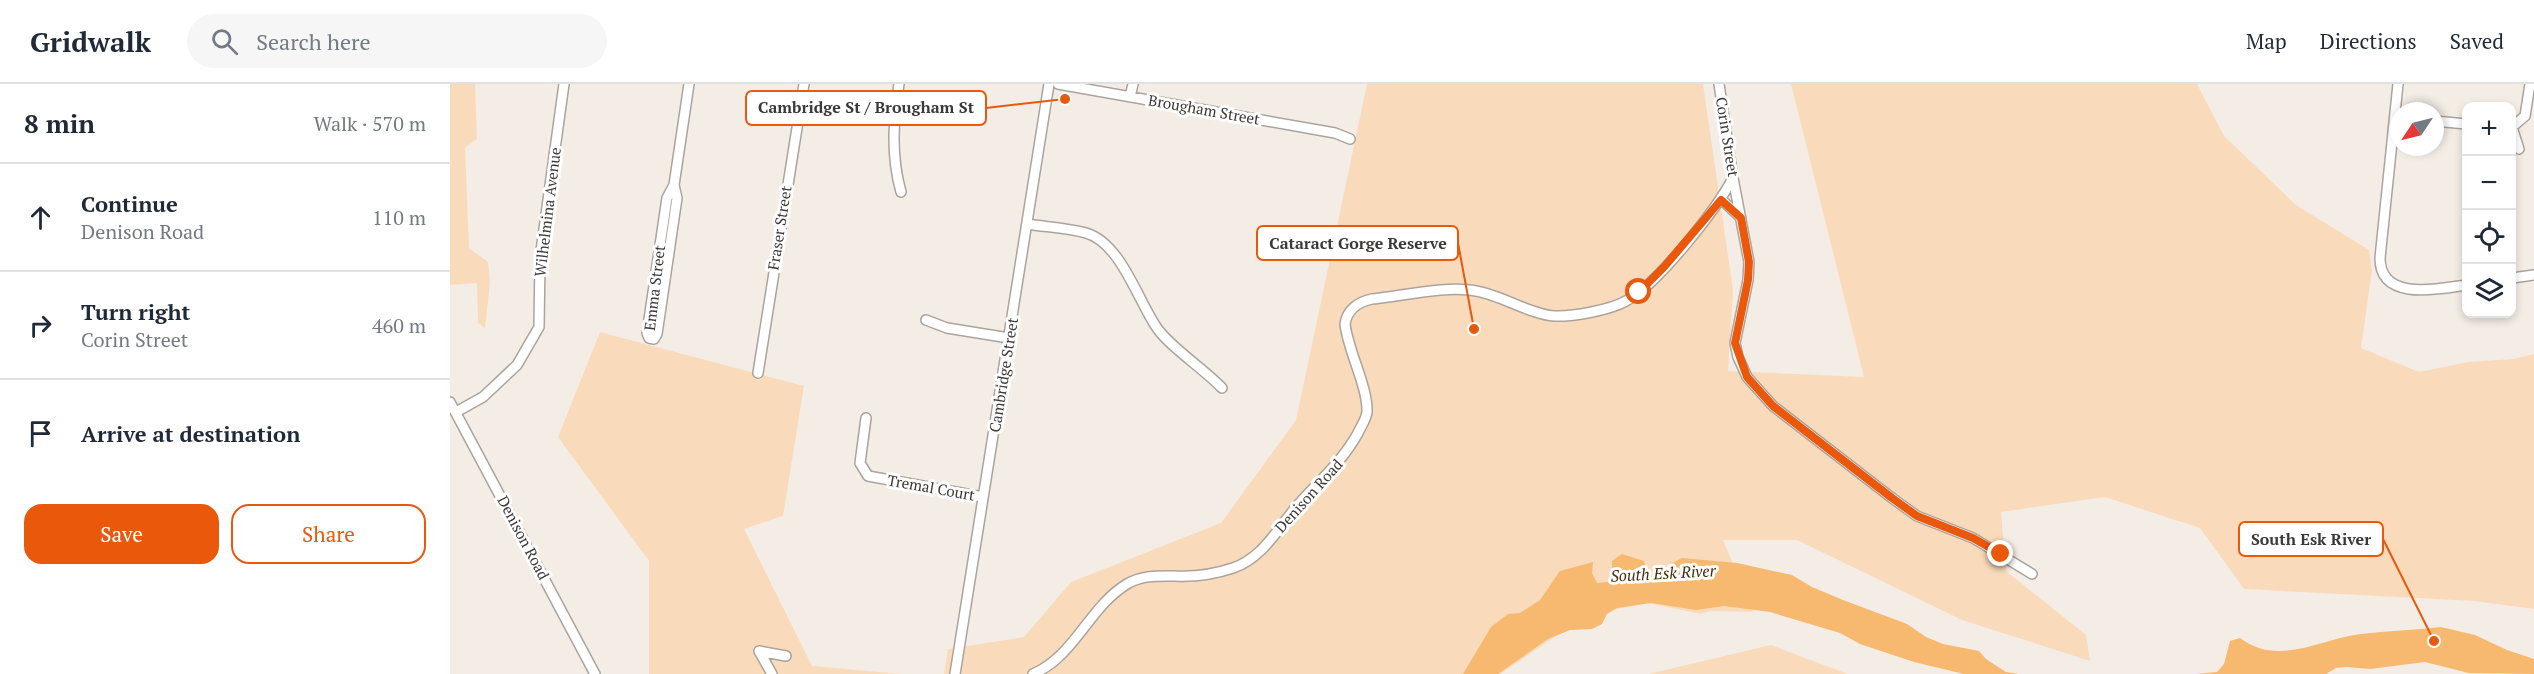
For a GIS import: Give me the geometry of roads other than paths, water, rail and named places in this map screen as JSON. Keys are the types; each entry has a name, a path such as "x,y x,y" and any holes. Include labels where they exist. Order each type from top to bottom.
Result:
{"street":[{"name":"Wilhelmina Avenue","path":"456,412 483,397 518,365 539,327 541,249 564,84"},
{"name":"Emma Street","path":"674,185 677,198 657,334 654,339 649,338 647,333 667,198 674,185 689,84"},
{"name":"Fraser Street","path":"758,373 804,84"},
{"path":"899,84 894,123 895,171 901,192"},
{"name":"Cambridge Street","path":"954,671 1027,224 1046,84"},
{"name":"Brougham Street","path":"1058,84 1335,133 1350,139"},
{"path":"1130,97 1133,84"},
{"name":"Corin Street","path":"1719,84 1733,178 1749,262 1748,280 1735,343 1747,377 1759,392 1789,419 1917,516 1973,538 2032,574"},
{"path":"2397,102 2398,84"},
{"path":"2516,124 2525,116 2530,84"},
{"path":"2444,122 2462,124"},
{"path":"2516,140 2519,149"},
{"path":"2379,147 2390,148 2380,258 2386,277 2396,286 2408,290 2462,285"},
{"name":"Denison Road","path":"1033,674 1054,662 1108,597 1129,582 1148,576 1202,574 1233,568 1248,562 1262,550 1296,507 1335,468 1351,446 1366,415 1365,399 1346,332 1346,316 1355,306 1372,299 1466,290 1502,298 1554,316 1609,308 1625,302 1639,292 1664,267 1721,200 1733,178"},
{"path":"1721,200 1741,218"},
{"path":"1027,224 1086,233 1108,248 1125,269 1162,335 1208,373 1222,388"},
{"path":"2516,277 2534,275"},
{"path":"926,320 947,328 1009,338"},
{"name":"Denison Road","path":"450,402 595,674"},
{"name":"Tremal Court","path":"866,418 860,463 868,476 983,497"},
{"path":"772,674 759,651 786,656"}],"water":[{"path":"1622,554 1644,561 1647,571 1656,578 1672,563 1682,558 1737,563 1792,575 1812,587 1907,624 1926,637 1943,644 1979,651 1986,659 2006,672 2019,674 1964,674 1914,662 1860,644 1840,633 1770,612 1724,606 1696,610 1651,603 1617,608 1607,614 1602,624 1592,629 1570,630 1548,639 1498,674 1463,674 1491,627 1508,614 1520,613 1540,600 1560,571 1593,562 1592,573 1597,583 1608,582 1612,571 1612,561"},
{"path":"2441,627 2475,635 2507,650 2534,659 2534,674 2469,673 2425,662 2370,669 2336,668 2326,674 2195,674 2217,672 2224,664 2230,641 2240,638 2254,646 2284,651 2361,634"}],"place":[{"name":"Cambridge St / Brougham St","path":"1065,99"},
{"name":"Cataract Gorge Reserve","path":"1474,329"},
{"name":"South Esk River","path":"2434,641"}]}
